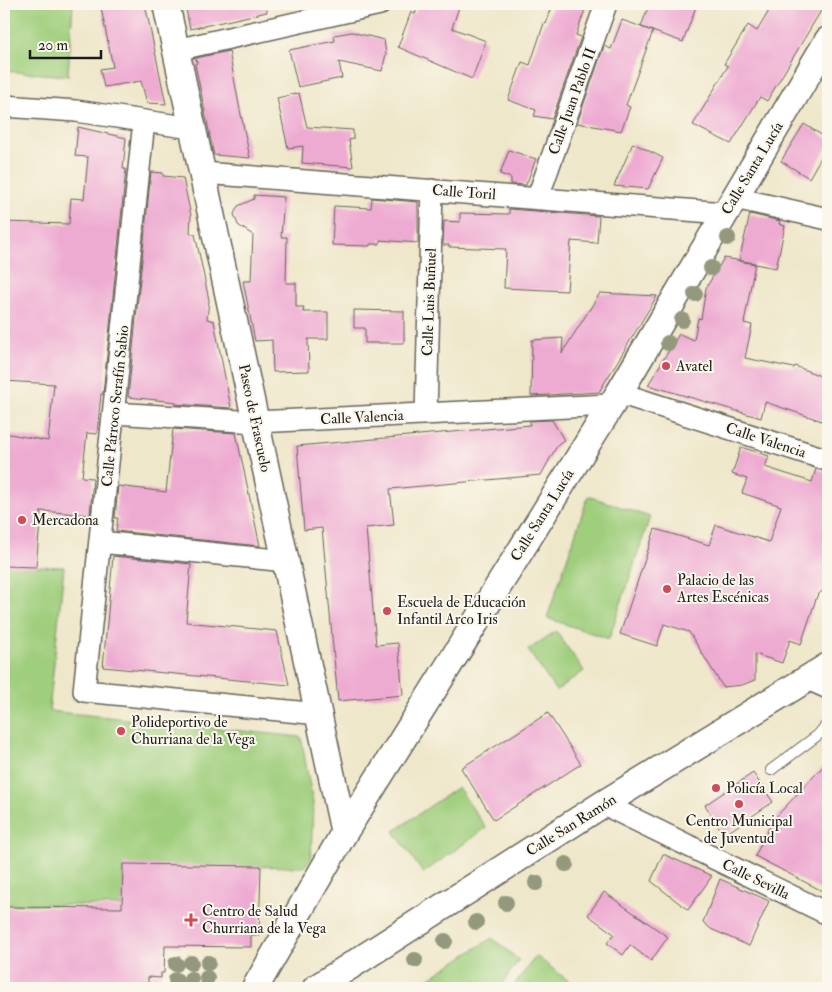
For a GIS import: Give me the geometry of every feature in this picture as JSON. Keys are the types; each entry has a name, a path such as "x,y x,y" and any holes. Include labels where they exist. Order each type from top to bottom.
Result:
{"street":[{"name":"Paseo de Frascuelo","path":"166,4 344,833"},
{"name":"Calle Juan Pablo II","path":"538,197 606,4"},
{"path":"176,50 370,5"},
{"name":"Calle Santa Lucía","path":"255,988 344,833 614,399 828,40"},
{"path":"4,106 76,111 192,128"},
{"name":"Calle Párroco Serafín Sabio","path":"144,121 84,691 319,714"},
{"name":"Calle Toril","path":"202,173 538,197 730,205 828,219"},
{"name":"Calle Luis Buñuel","path":"426,414 432,190"},
{"name":"Calle Valencia","path":"114,413 256,422 426,414 614,399 828,460"},
{"path":"100,542 286,561"},
{"name":"Calle San Ramón","path":"316,988 603,804 821,678"},
{"name":"Calle Sevilla","path":"603,804 828,914"}],"lane":[{"path":"772,770 818,735 828,723"}],"green space":[{"path":"4,4 73,4 68,76 4,71"},
{"path":"588,496 650,517 609,639 547,618"},
{"name":"Polideportivo de Churriana de la Vega","path":"4,565 64,567 49,711 301,737 313,803 311,859 304,867 123,865 122,906 4,904"},
{"path":"556,631 584,671 556,691 528,650"},
{"path":"458,787 486,828 423,873 394,831"},
{"path":"492,938 519,960 499,988 414,988"},
{"path":"536,956 578,988 512,988"}],"building":[{"path":"116,4 145,4 166,104 147,103 141,81 104,87 100,69 113,67 101,8 116,6"},
{"path":"185,4 266,4 267,12 190,29"},
{"path":"419,4 460,4 452,28 486,41 472,79 398,47 411,12 415,14"},
{"path":"553,4 587,4 576,35 581,37 552,119 534,116 536,110 508,100 522,62 530,65 544,23 546,24"},
{"path":"649,4 697,4 683,42 641,27"},
{"path":"773,4 825,4 767,101 760,97 731,144 693,125 728,66 724,64 748,25 757,31"},
{"path":"622,20 653,31 626,105 630,107 621,131 577,123 604,46 611,49"},
{"path":"352,32 384,40 386,54 382,71 339,62 342,78 298,87 289,50 335,41 334,35"},
{"path":"229,51 250,158 214,155 195,64 197,63 196,58"},
{"path":"299,93 307,127 353,130 353,139 349,140 353,167 302,163 303,146 288,148 277,98"},
{"path":"804,124 828,139 828,145 809,178 781,161"},
{"path":"78,127 126,138 123,169 126,169 103,394 101,394 97,434 87,433 82,477 93,478 90,515 41,511 36,567 4,566 4,433 48,441 54,384 4,381 4,222 69,224 71,198 84,199 88,157 75,156"},
{"path":"633,143 663,158 648,189 614,186"},
{"path":"509,150 536,159 526,185 511,184 511,178 500,174"},
{"path":"151,172 163,173 163,176 183,178 191,216 190,233 195,234 209,300 207,319 214,321 231,408 175,404 176,402 128,397"},
{"path":"254,195 284,197 281,237 287,237 286,283 296,283 296,307 304,307 303,312 328,312 328,339 308,339 309,371 273,372 272,340 255,341 243,281 251,281 253,235 238,225 234,214 238,206 254,199"},
{"path":"372,198 418,202 418,243 380,240 380,244 370,244 370,246 332,245 334,206 371,208"},
{"path":"509,209 599,216 597,243 571,241 567,291 504,288 506,249 449,247 449,245 443,245 444,221 460,222 460,213 509,214"},
{"path":"750,214 780,221 779,224 785,226 776,268 739,261"},
{"path":"724,258 755,263 744,323 752,325 745,358 794,368 795,366 828,379 828,423 765,402 761,418 648,385 679,334 694,340 698,318 701,319 706,288"},
{"path":"600,293 657,296 599,392 531,396 532,340 563,338 562,353"},
{"path":"354,310 404,311 404,343 365,343 365,328 354,328"},
{"path":"552,420 564,440 558,444 541,475 390,489 394,525 366,528 376,645 398,643 403,695 338,701 322,528 304,530 297,446 530,425 530,421"},
{"path":"173,429 236,433 260,546 116,531 118,518 115,518 118,486 166,492"},
{"path":"741,447 769,456 765,467 812,482 816,469 828,472 828,585 817,596 801,644 790,640 782,663 755,654 755,680 742,685 723,687 689,632 664,624 657,646 620,634 655,529 709,545 716,525 769,542 781,506 742,493 747,479 732,474"},
{"path":"113,556 191,564 186,622 277,631 289,685 103,667"},
{"path":"548,713 581,764 494,820 461,768"},
{"path":"828,761 828,894 755,856 773,820"},
{"name":"Centro Municipal de Juventud","path":"753,773 773,802 724,835 705,805"},
{"path":"663,854 712,876 688,910 651,881"},
{"path":"123,864 261,866 259,935 251,935 251,947 165,946 164,973 161,973 161,978 148,977 148,988 4,988 4,907 122,908"},
{"path":"720,879 769,901 749,946 711,929 703,922"},
{"path":"604,892 668,937 651,961 630,945 623,955 607,943 614,934 588,915"}],"place":[{"name":"Avatel","path":"666,366"},
{"name":"Mercadona","path":"22,520"},
{"name":"Palacio de las Artes Escénicas","path":"667,589"},
{"name":"Escuela de Educación Infantil Arco Iris","path":"387,611"},
{"name":"Polideportivo de Churriana de la Vega","path":"121,731"},
{"name":"Policía Local","path":"716,788"},
{"name":"Centro Municipal de Juventud","path":"739,804"},
{"name":"Centro de Salud Churriana de la Vega","path":"191,920"}]}
